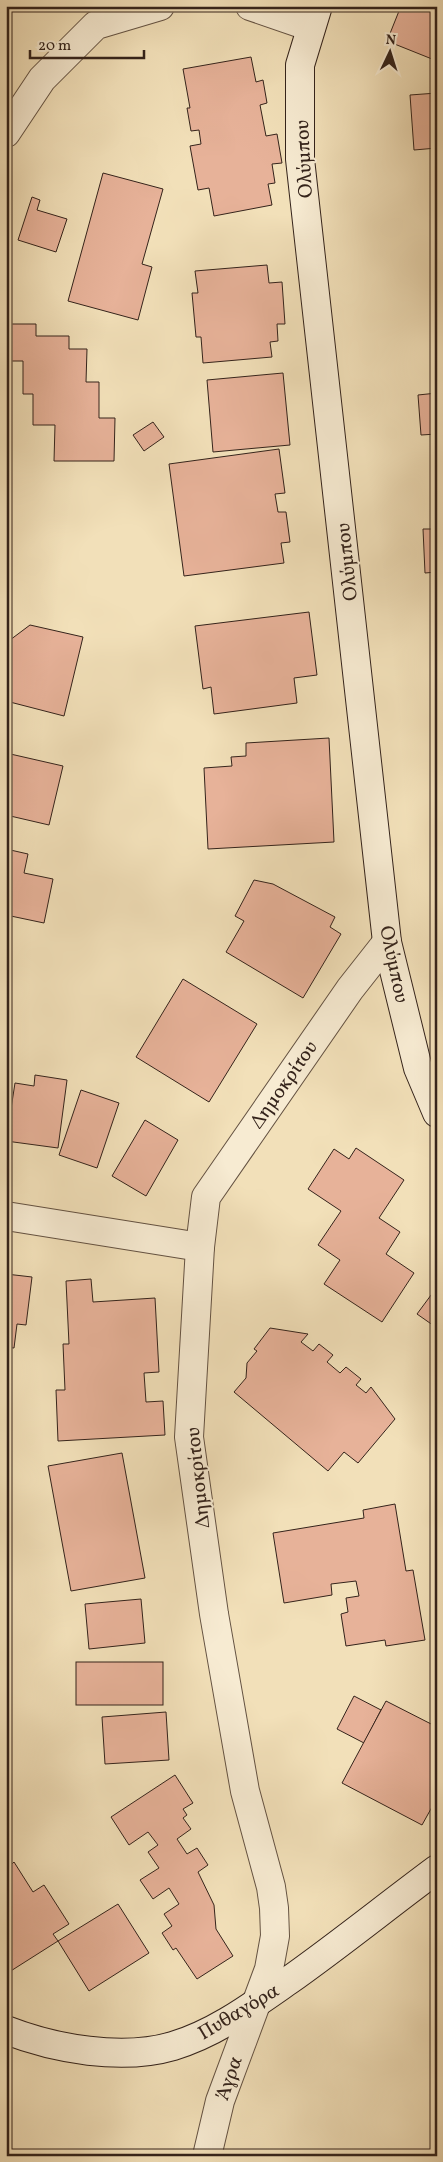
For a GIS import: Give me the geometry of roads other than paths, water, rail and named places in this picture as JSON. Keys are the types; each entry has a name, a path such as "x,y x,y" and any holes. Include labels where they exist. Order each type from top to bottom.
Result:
{"street":[{"path":"6,133 42,79 96,25 160,6"},
{"path":"250,6 315,17"},
{"name":"Ολύμπου","path":"315,17 300,65 300,159 387,942 418,1068 437,1113"},
{"name":"Δημοκρίτου","path":"256,2003 273,1951 274,1908 271,1887 245,1791 214,1614 189,1437 200,1247 206,1197 350,989 387,942"},
{"path":"6,1216 200,1247"},
{"name":"Πυθαγόρα","path":"6,2030 58,2046 91,2051 148,2050 172,2046 200,2036 256,2003 328,1952 437,1869"},
{"name":"Άγρα","path":"207,2156 220,2101 256,2003"}]}
